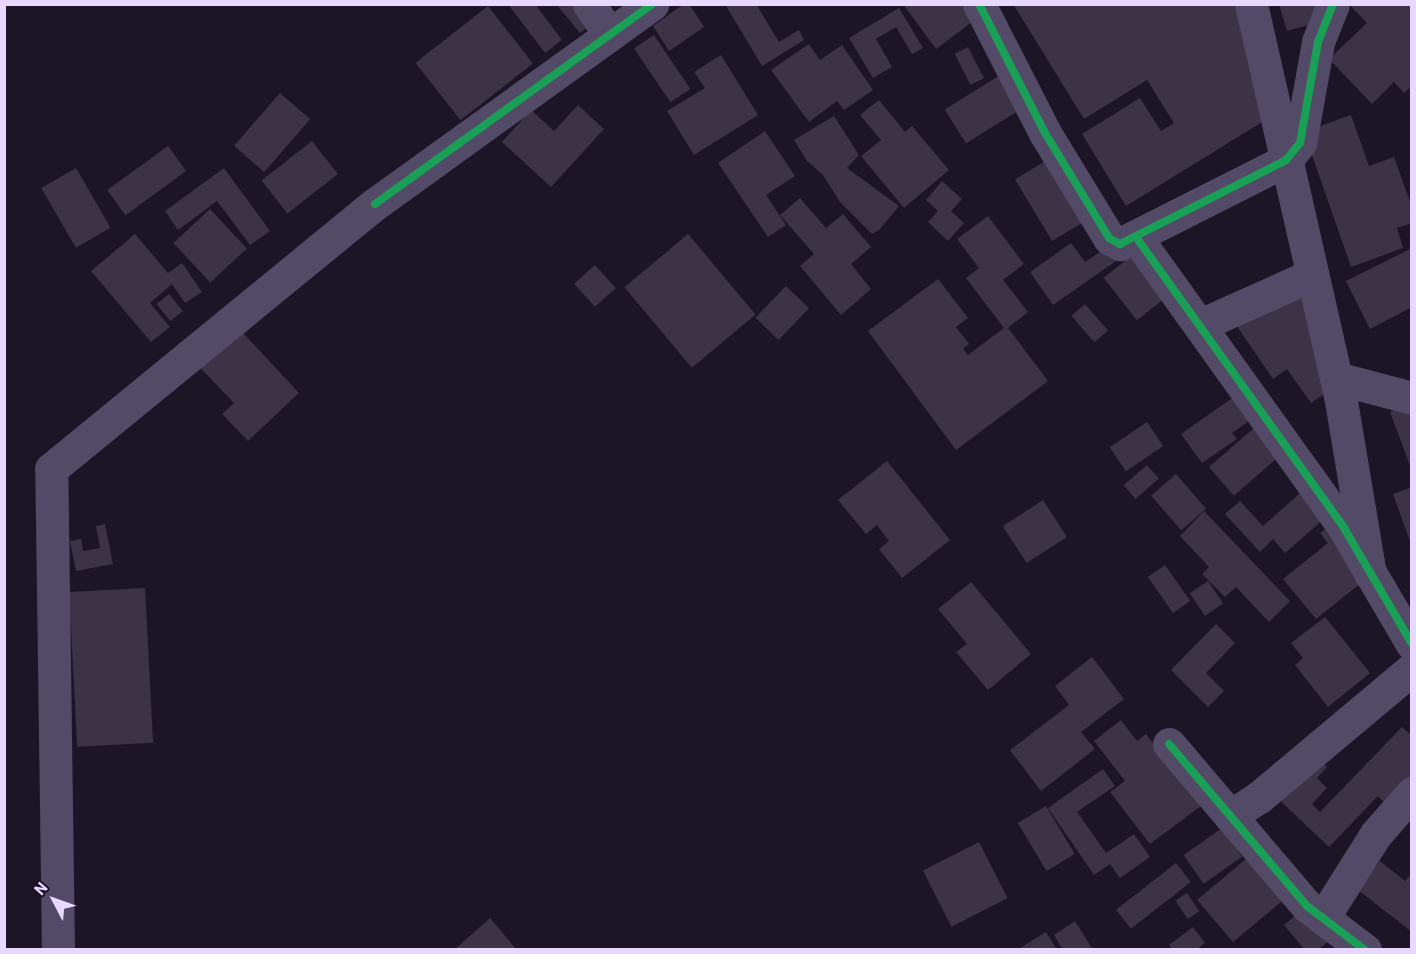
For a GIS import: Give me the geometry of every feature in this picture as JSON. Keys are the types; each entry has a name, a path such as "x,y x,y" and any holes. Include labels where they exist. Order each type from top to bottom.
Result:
{"street":[{"path":"590,4 610,35"},
{"path":"58,950 51,469 375,204 652,4"},
{"path":"979,4 1045,133 1109,237 1120,244 1286,160 1300,143 1318,42 1334,4"},
{"path":"1251,4 1336,378 1370,574"},
{"path":"1136,237 1344,528 1370,574 1407,626"},
{"path":"1200,325 1312,274"},
{"path":"1336,378 1412,398"},
{"path":"1230,816 1258,798 1412,669"},
{"path":"1169,744 1307,906 1365,950"},
{"path":"1323,918 1376,834 1412,793"}],"building":[{"path":"508,4 535,4 562,40 545,53"},
{"path":"556,4 581,4 595,21 580,33"},
{"path":"684,4 689,4 704,27 669,51 653,26"},
{"path":"725,4 756,4 779,42 799,30 804,40 762,66"},
{"path":"903,4 971,4 980,16 936,49"},
{"path":"1013,4 1251,4 1290,105 1126,206 1082,134 1140,98 1161,131 1174,123 1147,80 1084,119"},
{"path":"1279,4 1323,4 1327,20 1287,31"},
{"path":"1349,4 1412,4 1412,86 1404,93 1394,82 1372,104 1329,59 1367,23"},
{"path":"488,6 533,64 460,120 416,63"},
{"path":"899,8 923,48 912,54 896,27 876,39 892,67 873,78 849,38"},
{"path":"654,35 690,89 670,102 634,48"},
{"path":"809,44 820,60 842,45 873,90 844,110 837,101 809,122 771,70"},
{"path":"968,47 984,78 971,85 955,54"},
{"path":"721,55 758,115 694,155 667,111 705,88 694,72"},
{"path":"1005,72 1026,106 966,144 945,110"},
{"path":"280,93 310,119 264,172 234,146"},
{"path":"879,100 905,132 912,126 949,170 904,208 861,156 881,140 860,115"},
{"path":"578,105 604,129 551,187 502,142 531,110 554,131"},
{"path":"1351,115 1369,166 1394,157 1412,207 1412,223 1397,228 1403,248 1351,267 1304,132"},
{"path":"834,116 859,155 847,168 899,206 879,230 872,234 840,202 823,175 807,161 794,140"},
{"path":"765,131 795,176 766,195 786,225 768,237 718,163"},
{"path":"312,141 338,174 287,213 262,180"},
{"path":"168,146 186,171 126,215 107,190"},
{"path":"1057,154 1094,216 1052,241 1015,179"},
{"path":"76,168 111,228 76,248 41,188"},
{"path":"224,168 270,231 250,245 217,201 178,230 165,211"},
{"path":"942,181 962,199 951,211 964,223 948,241 928,222 938,211 926,200"},
{"path":"800,198 826,228 843,214 871,247 851,264 871,289 841,315 800,266 814,254 780,215"},
{"path":"210,209 247,248 210,283 173,243"},
{"path":"988,216 1024,264 1003,280 1028,312 1008,328 1048,381 956,450 868,331 938,279 968,318 956,327 969,344 963,349 968,355 1004,328 966,278 979,268 957,239"},
{"path":"135,234 168,273 182,263 202,292 185,303 172,284 150,303 170,327 151,342 91,271"},
{"path":"688,234 755,314 692,368 624,287"},
{"path":"1071,243 1085,262 1113,243 1123,256 1053,305 1030,272"},
{"path":"1143,247 1176,290 1137,320 1104,278"},
{"path":"1412,248 1412,307 1370,329 1346,281"},
{"path":"595,265 616,288 595,307 574,284"},
{"path":"1290,282 1330,341 1342,382 1311,403 1287,369 1273,379 1234,322"},
{"path":"786,286 809,308 778,340 755,318"},
{"path":"169,294 183,311 170,321 157,304"},
{"path":"1085,304 1108,330 1094,342 1071,316"},
{"path":"230,319 299,393 248,441 222,414 234,403 190,357"},
{"path":"1241,392 1257,415 1232,433 1237,439 1202,463 1181,434"},
{"path":"1412,403 1412,468 1411,468 1390,412"},
{"path":"1147,422 1163,446 1126,471 1110,447"},
{"path":"1255,427 1280,456 1234,496 1209,467"},
{"path":"887,461 950,540 902,578 879,549 889,541 877,525 866,534 838,500"},
{"path":"1147,465 1159,479 1135,499 1124,485"},
{"path":"1176,474 1206,509 1181,530 1151,496"},
{"path":"1308,486 1332,512 1285,553 1273,539 1260,552 1225,514 1240,501 1263,526"},
{"path":"1412,487 1412,544 1411,544 1393,494"},
{"path":"1043,500 1067,537 1027,563 1003,526"},
{"path":"1204,511 1290,601 1269,622 1236,587 1225,597 1202,574 1209,567 1180,536"},
{"path":"1336,521 1376,571 1316,619 1283,579 1328,543 1320,533"},
{"path":"105,524 113,564 76,571 70,541 81,539 83,551 100,548 96,526"},
{"path":"1165,565 1190,601 1173,613 1148,577"},
{"path":"1208,581 1223,603 1205,616 1190,593"},
{"path":"971,582 1031,654 988,690 956,652 967,644 938,609"},
{"path":"145,588 153,743 77,747 69,592"},
{"path":"1325,617 1370,673 1328,707 1295,665 1303,658 1291,643"},
{"path":"1216,624 1235,643 1206,673 1224,691 1208,707 1171,670"},
{"path":"1092,657 1124,699 1081,732 1095,749 1041,791 1010,750 1069,705 1055,686"},
{"path":"1121,720 1137,741 1146,734 1201,806 1150,844 1110,792 1125,781 1094,741"},
{"path":"1402,727 1412,736 1412,782 1388,806 1378,796 1329,847 1269,790 1309,749 1327,767 1317,778 1327,788 1312,804 1320,812"},
{"path":"1103,769 1115,786 1077,812 1106,853 1134,834 1150,857 1120,878 1110,864 1094,875 1048,808"},
{"path":"1046,806 1075,854 1047,871 1018,823"},
{"path":"1222,828 1242,857 1204,884 1183,855"},
{"path":"979,842 1008,898 951,927 923,871"},
{"path":"1266,842 1331,939 1318,950 1305,950 1284,925 1300,912 1287,897 1233,942 1197,900"},
{"path":"1380,861 1405,881 1412,873 1412,932 1358,890"},
{"path":"1176,863 1191,882 1131,929 1116,910"},
{"path":"1187,893 1199,911 1188,919 1175,901"},
{"path":"490,918 517,950 454,950"},
{"path":"1075,921 1093,950 1063,950 1054,935"},
{"path":"1193,927 1205,943 1196,950 1173,950 1169,945"},
{"path":"1046,932 1057,950 1017,950"}],"cycle path":[{"path":"375,204 652,4"},
{"path":"979,4 1045,133 1109,238 1120,244 1286,160 1300,143 1318,42 1333,4"},
{"path":"1136,237 1344,528 1412,644"},
{"path":"1169,744 1307,906 1365,950"}]}
